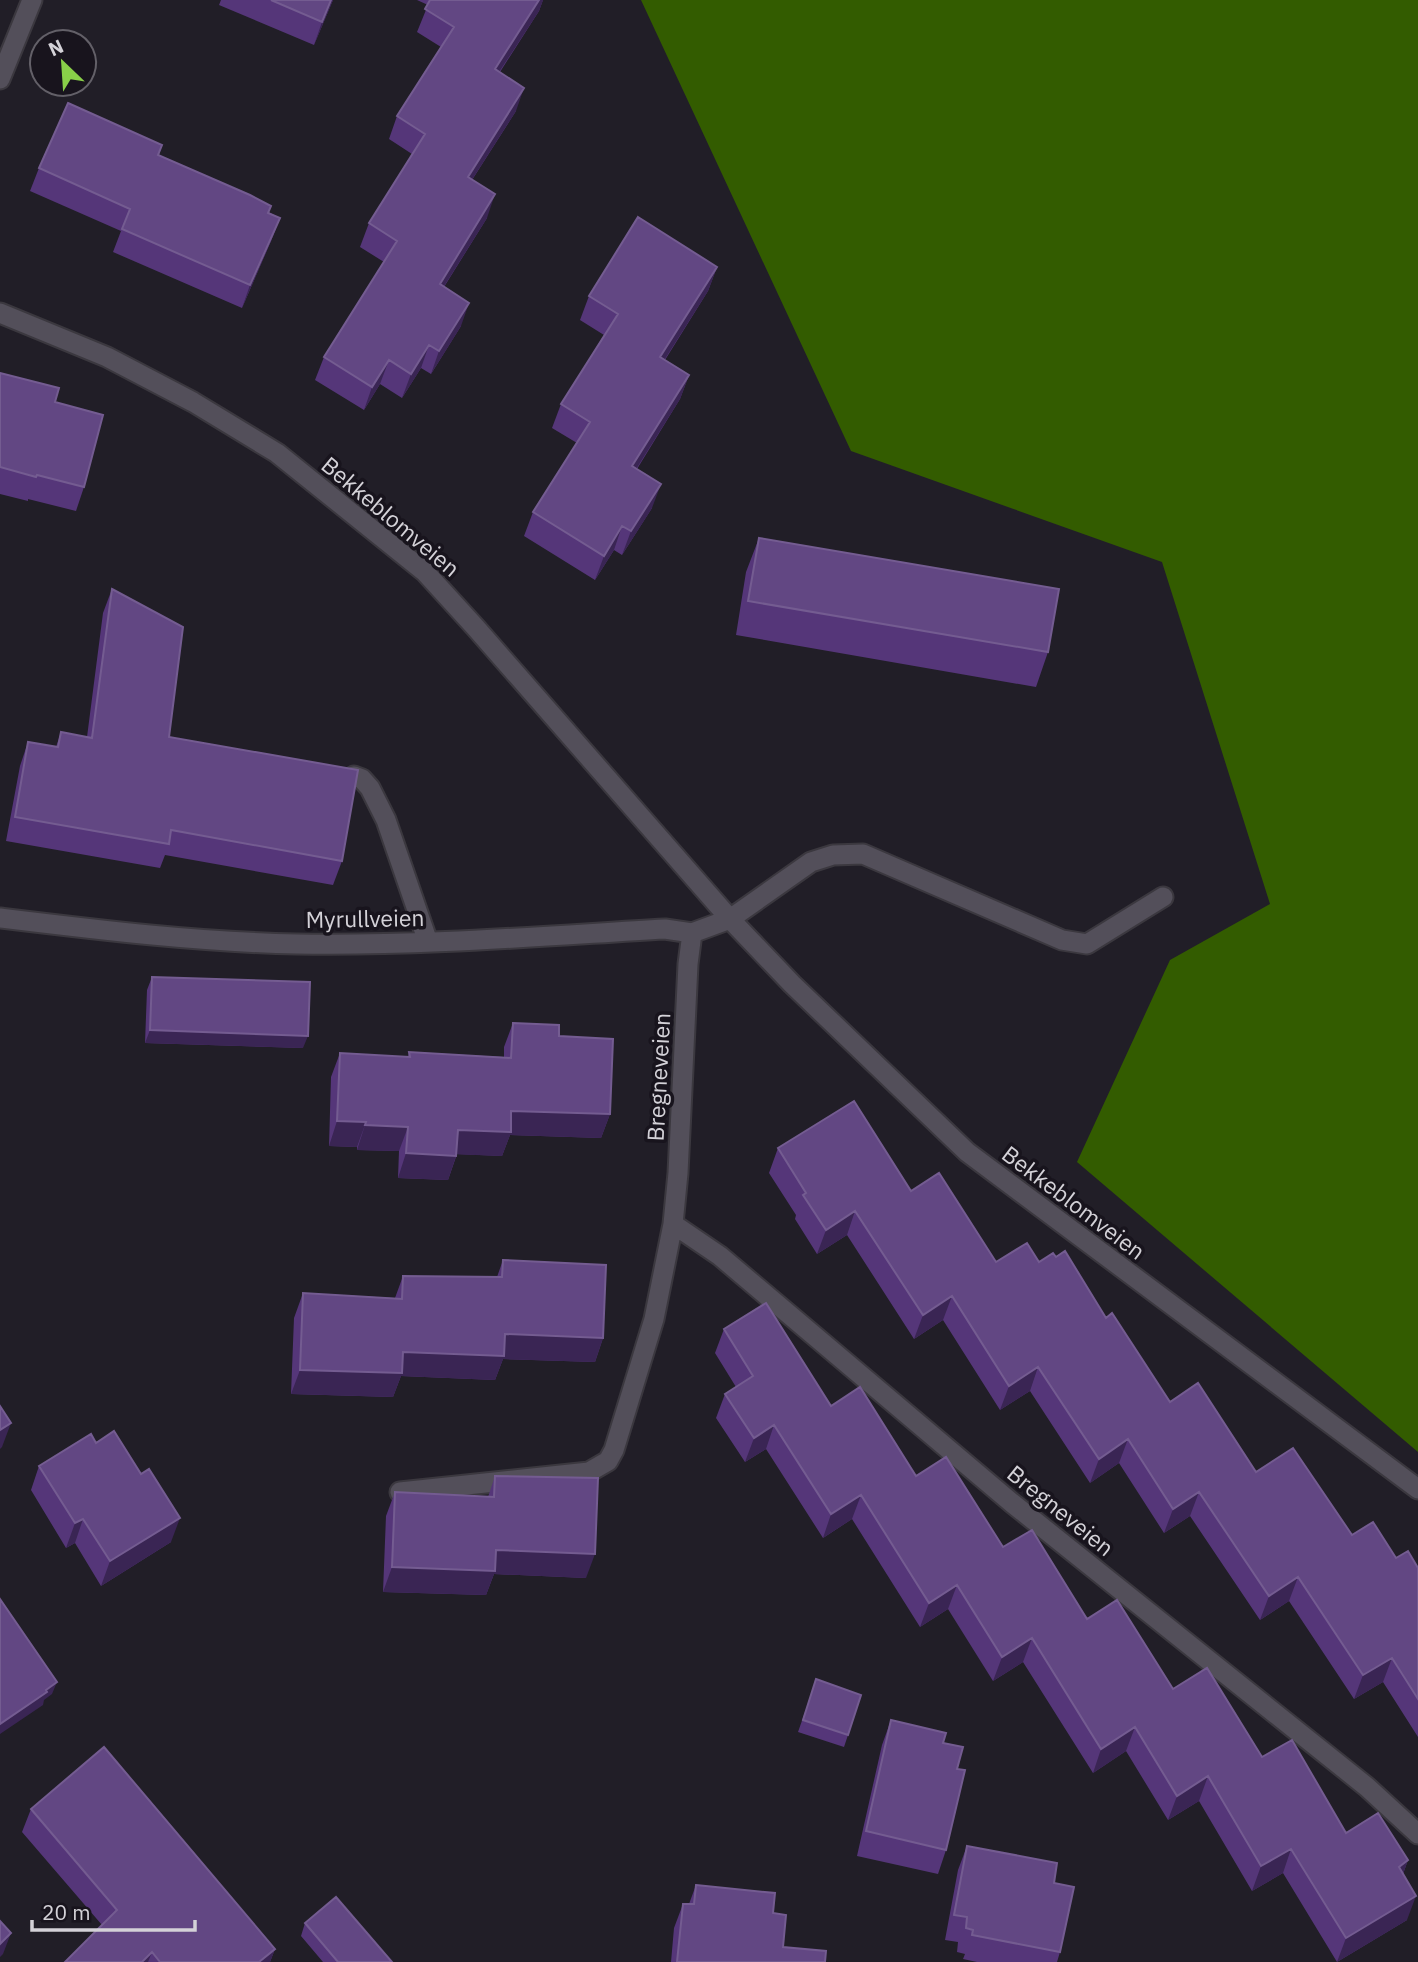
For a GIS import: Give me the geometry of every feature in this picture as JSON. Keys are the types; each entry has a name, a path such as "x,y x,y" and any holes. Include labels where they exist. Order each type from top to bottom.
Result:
{"street":[{"path":"0,79 32,0"},
{"name":"Bekkeblomveien","path":"0,313 107,357 193,402 267,447 425,572 730,919 792,984 967,1152 1418,1489"},
{"path":"354,776 362,779 370,788 386,820 428,942"},
{"path":"730,919 811,862 833,855 863,853 1062,940 1087,944 1163,897"},
{"name":"Myrullveien","path":"0,918 151,937 298,944 428,942 665,929 692,933 730,919"},
{"name":"Bregneveien","path":"400,1492 589,1472 608,1461 614,1450 654,1318 673,1224 692,933"},
{"name":"Bregneveien","path":"673,1224 720,1256 1012,1503 1367,1787 1418,1833"}],"green space":[{"path":"641,0 1418,0 1418,1452 1077,1162 1170,960 1270,904 1162,562 851,451"}],"building":[{"path":"271,0 331,0 322,22"},
{"path":"430,0 539,0 495,69 524,88 468,177 495,194 440,284 469,303 439,351 429,345 411,374 389,360 372,387 324,357 397,241 369,223 425,134 397,116 454,27 425,9"},
{"path":"68,103 162,145 158,155 271,206 268,213 280,218 250,285 122,229 130,209 39,168"},
{"path":"638,217 717,267 660,357 689,375 632,466 661,484 631,531 622,526 604,556 533,512 590,422 561,404 618,314 589,296"},
{"path":"0,373 59,388 55,402 103,415 84,487 0,467"},
{"path":"759,538 1059,589 1048,652 748,601"},
{"path":"112,589 183,627 169,737 358,770 342,861 171,830 169,844 15,817 28,742 58,747 61,732 92,738"},
{"path":"152,977 310,982 308,1036 150,1030"},
{"path":"513,1023 559,1025 559,1036 613,1039 610,1114 511,1111 511,1132 458,1130 456,1156 406,1153 408,1127 337,1121 340,1053 410,1057 409,1052 511,1058"},
{"path":"854,1101 911,1191 939,1173 996,1262 1027,1243 1039,1262 1053,1253 1056,1257 1065,1251 1106,1318 1112,1313 1170,1402 1198,1383 1256,1472 1293,1448 1352,1535 1373,1522 1396,1558 1408,1551 1418,1568 1418,1699 1392,1658 1363,1675 1298,1577 1269,1596 1199,1492 1173,1509 1128,1439 1099,1459 1038,1367 1009,1386 952,1296 923,1315 855,1211 826,1230 803,1195 806,1193 778,1148"},
{"path":"503,1260 606,1265 603,1338 505,1334 504,1356 403,1352 402,1373 300,1370 303,1293 402,1299 403,1276 502,1277"},
{"path":"766,1303 831,1406 860,1387 916,1476 946,1457 1003,1547 1032,1530 1087,1619 1117,1600 1173,1689 1207,1668 1262,1757 1292,1740 1346,1833 1378,1813 1408,1860 1399,1867 1416,1896 1346,1938 1291,1849 1261,1866 1208,1776 1177,1796 1135,1727 1101,1749 1032,1638 1002,1657 957,1585 929,1603 861,1495 831,1514 774,1425 754,1438 725,1394 753,1376 724,1329"},
{"path":"0,1406 11,1423 0,1430"},
{"path":"114,1431 141,1474 149,1469 180,1518 110,1561 83,1519 75,1523 39,1466 91,1434 96,1443"},
{"path":"495,1476 598,1478 595,1554 496,1550 495,1571 392,1567 395,1492 494,1497"},
{"path":"0,1599 57,1682 46,1690 47,1692 0,1724"},
{"path":"816,1679 861,1695 848,1735 803,1720"},
{"path":"891,1720 946,1733 943,1743 963,1747 957,1769 965,1770 946,1850 866,1831"},
{"path":"104,1747 275,1949 259,1962 160,1962 152,1952 142,1962 65,1962 117,1910 31,1809"},
{"path":"967,1846 1057,1863 1054,1883 1074,1887 1060,1952 972,1935 973,1930 966,1928 967,1917 954,1915"},
{"path":"696,1885 775,1893 773,1913 786,1915 783,1947 826,1951 825,1962 677,1962 683,1904 694,1904"},
{"path":"336,1897 392,1962 338,1962 305,1923"},
{"path":"0,1921 11,1933 0,1944"}]}
